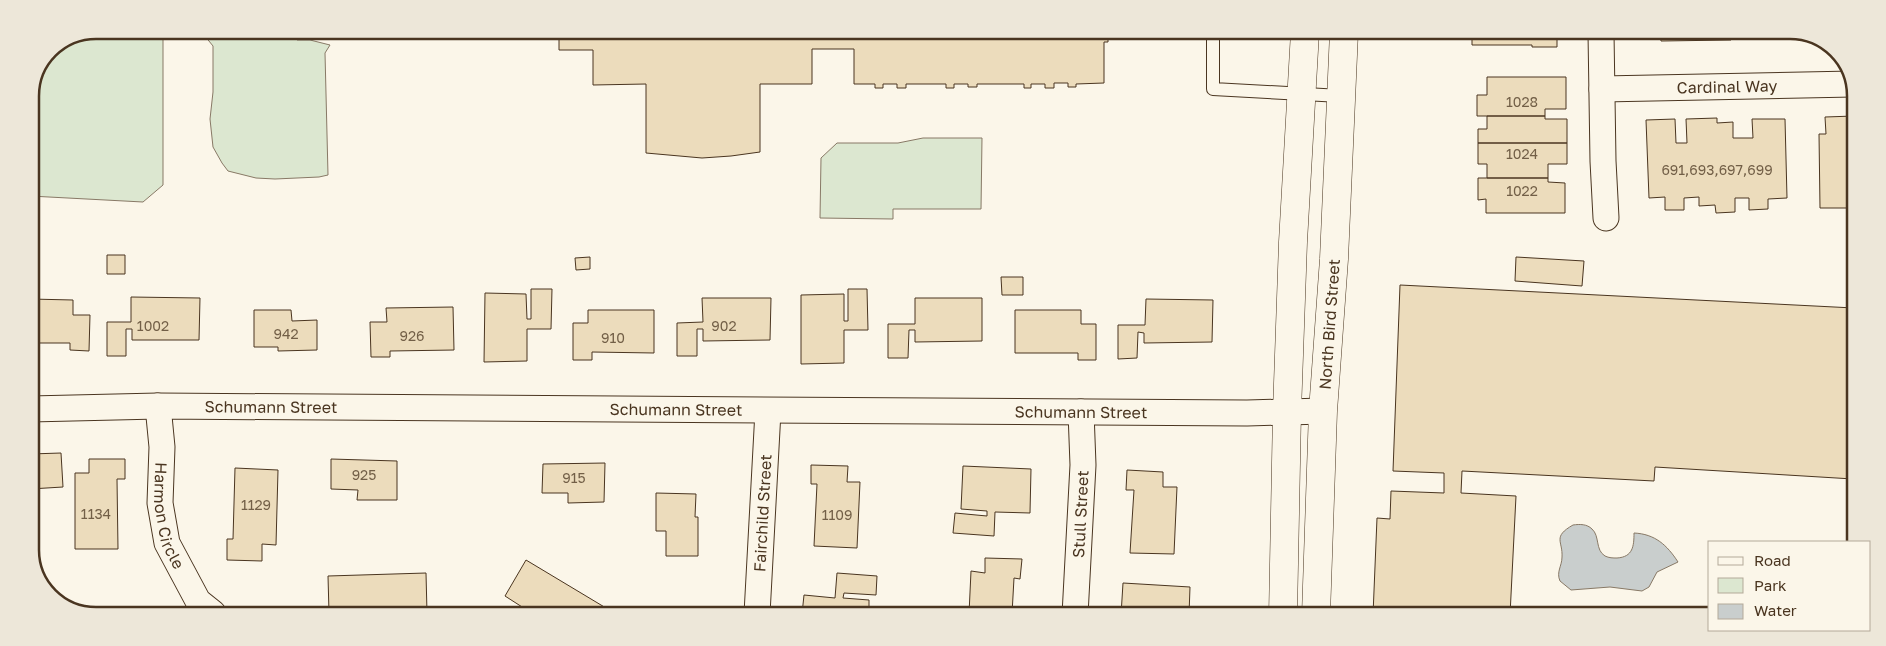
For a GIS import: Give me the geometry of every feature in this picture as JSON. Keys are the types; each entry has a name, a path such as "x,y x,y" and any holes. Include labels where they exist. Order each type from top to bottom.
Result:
{"street":[{"path":"1283,607 1293,242 1305,39"},
{"name":"North Bird Street","path":"1316,607 1323,411 1334,259 1344,39"},
{"path":"1601,39 1606,218"},
{"name":"Cardinal Way","path":"1602,88 1846,84"},
{"name":"Schumann Street","path":"39,409 158,406 768,411 1323,411"},
{"name":"Harmon Circle","path":"158,406 162,447 160,503 167,544 198,601 206,607"},
{"name":"Fairchild Street","path":"757,607 768,411"},
{"name":"Stull Street","path":"1076,607 1083,465 1081,412"}],"lane":[{"path":"1213,39 1213,90 1341,96"}],"green space":[{"path":"96,39 163,39 163,185 143,202 39,196 40,85 48,64 55,55 74,43"},
{"path":"207,39 296,39 330,45 325,53 328,175 275,179 256,178 228,171 213,147 210,119 213,92 213,46"},
{"path":"923,138 982,138 981,209 893,209 893,219 820,218 821,158 837,143 898,143"}],"water":[{"path":"1573,525 1588,526 1592,529 1596,535 1600,550 1606,557 1626,556 1632,550 1634,533 1654,538 1669,550 1678,562 1657,572 1649,587 1642,591 1610,587 1571,590 1560,581 1562,552 1560,540 1563,533"}],"building":[{"path":"559,39 1108,39 1108,42 1104,42 1104,83 1076,84 1076,87 1068,87 1068,83 1054,83 1054,88 1045,88 1045,84 1031,84 1031,88 1024,88 1024,84 977,84 977,87 968,87 968,84 954,84 954,88 946,88 946,84 906,84 906,88 897,88 897,84 883,84 883,88 875,88 875,84 854,84 854,49 812,49 812,84 760,84 760,152 702,158 646,153 646,84 593,85 593,50 559,50"},
{"path":"1472,39 1557,39 1557,47 1472,45"},
{"path":"1661,39 1731,39 1731,40 1661,41"},
{"path":"1487,77 1566,77 1566,109 1545,109 1545,116 1477,116 1477,95 1487,95"},
{"path":"1487,116 1545,116 1545,119 1567,119 1567,143 1478,143 1478,129 1487,129"},
{"path":"1847,116 1847,208 1820,208 1819,134 1826,134 1825,117"},
{"path":"1717,118 1717,123 1733,122 1733,138 1753,138 1752,119 1785,119 1787,198 1768,199 1768,209 1749,210 1749,198 1735,198 1735,212 1716,213 1715,205 1699,206 1699,197 1684,198 1684,210 1665,210 1665,197 1649,198 1646,120 1675,119 1676,143 1687,143 1686,119"},
{"path":"1478,143 1567,143 1567,164 1548,164 1548,178 1487,178 1487,164 1478,164"},
{"path":"1478,178 1548,178 1548,182 1565,183 1565,213 1486,213 1486,199 1478,200"},
{"path":"107,255 125,255 125,274 107,274"},
{"path":"590,257 590,269 576,270 575,258"},
{"path":"1516,257 1584,261 1582,286 1515,281"},
{"path":"1001,277 1023,277 1023,295 1002,295"},
{"path":"1400,285 1847,308 1847,479 1655,467 1654,481 1462,471 1461,493 1516,496 1510,607 1373,607 1377,518 1390,519 1391,491 1444,493 1444,473 1393,471"},
{"path":"531,289 552,289 551,329 527,329 527,361 484,362 485,293 526,294 527,319 531,319"},
{"path":"848,289 867,289 868,330 844,330 844,363 801,364 801,295 844,294 844,321 848,321"},
{"path":"131,297 200,298 199,340 132,340 132,329 126,329 126,356 107,356 107,322 131,322"},
{"path":"702,298 771,298 770,340 703,341 703,329 697,329 697,356 677,356 677,323 703,322"},
{"path":"915,298 982,298 982,341 915,342 915,330 909,330 908,358 888,358 888,324 915,324"},
{"path":"39,299 73,300 73,315 90,315 89,351 70,350 70,343 39,343"},
{"path":"1146,299 1213,300 1212,342 1144,343 1144,333 1138,332 1137,358 1118,359 1118,325 1145,325"},
{"path":"453,307 454,350 390,351 390,357 371,357 370,322 387,322 386,308"},
{"path":"254,310 291,310 292,321 317,320 317,350 278,351 278,347 254,347"},
{"path":"588,310 654,310 654,353 592,352 592,360 573,360 573,323 588,323"},
{"path":"1015,310 1081,310 1081,324 1096,324 1096,360 1078,360 1078,353 1015,353"},
{"path":"61,453 63,487 39,488 39,454"},
{"path":"89,459 125,459 125,479 117,479 118,549 75,549 75,473 89,473"},
{"path":"331,459 397,461 397,500 357,500 358,490 331,489"},
{"path":"605,463 604,502 568,503 568,493 542,493 543,464"},
{"path":"811,465 848,466 847,482 860,482 857,548 814,546 817,484 811,484"},
{"path":"963,466 1031,469 1030,513 995,512 994,536 953,533 955,513 987,516 987,511 961,509"},
{"path":"235,468 278,470 276,545 262,544 262,561 227,560 227,539 233,539"},
{"path":"1127,470 1163,472 1163,487 1177,487 1174,554 1130,553 1134,490 1126,490"},
{"path":"656,493 696,494 695,517 698,517 698,556 666,556 666,531 656,531"},
{"path":"985,558 1022,559 1020,579 1014,578 1012,607 969,607 971,571 985,573"},
{"path":"526,560 604,607 522,607 505,596"},
{"path":"426,573 427,607 329,607 328,576"},
{"path":"837,573 877,576 876,595 844,593 843,598 869,600 869,607 803,607 804,595 835,598"},
{"path":"1123,583 1190,587 1189,607 1122,607"}]}
